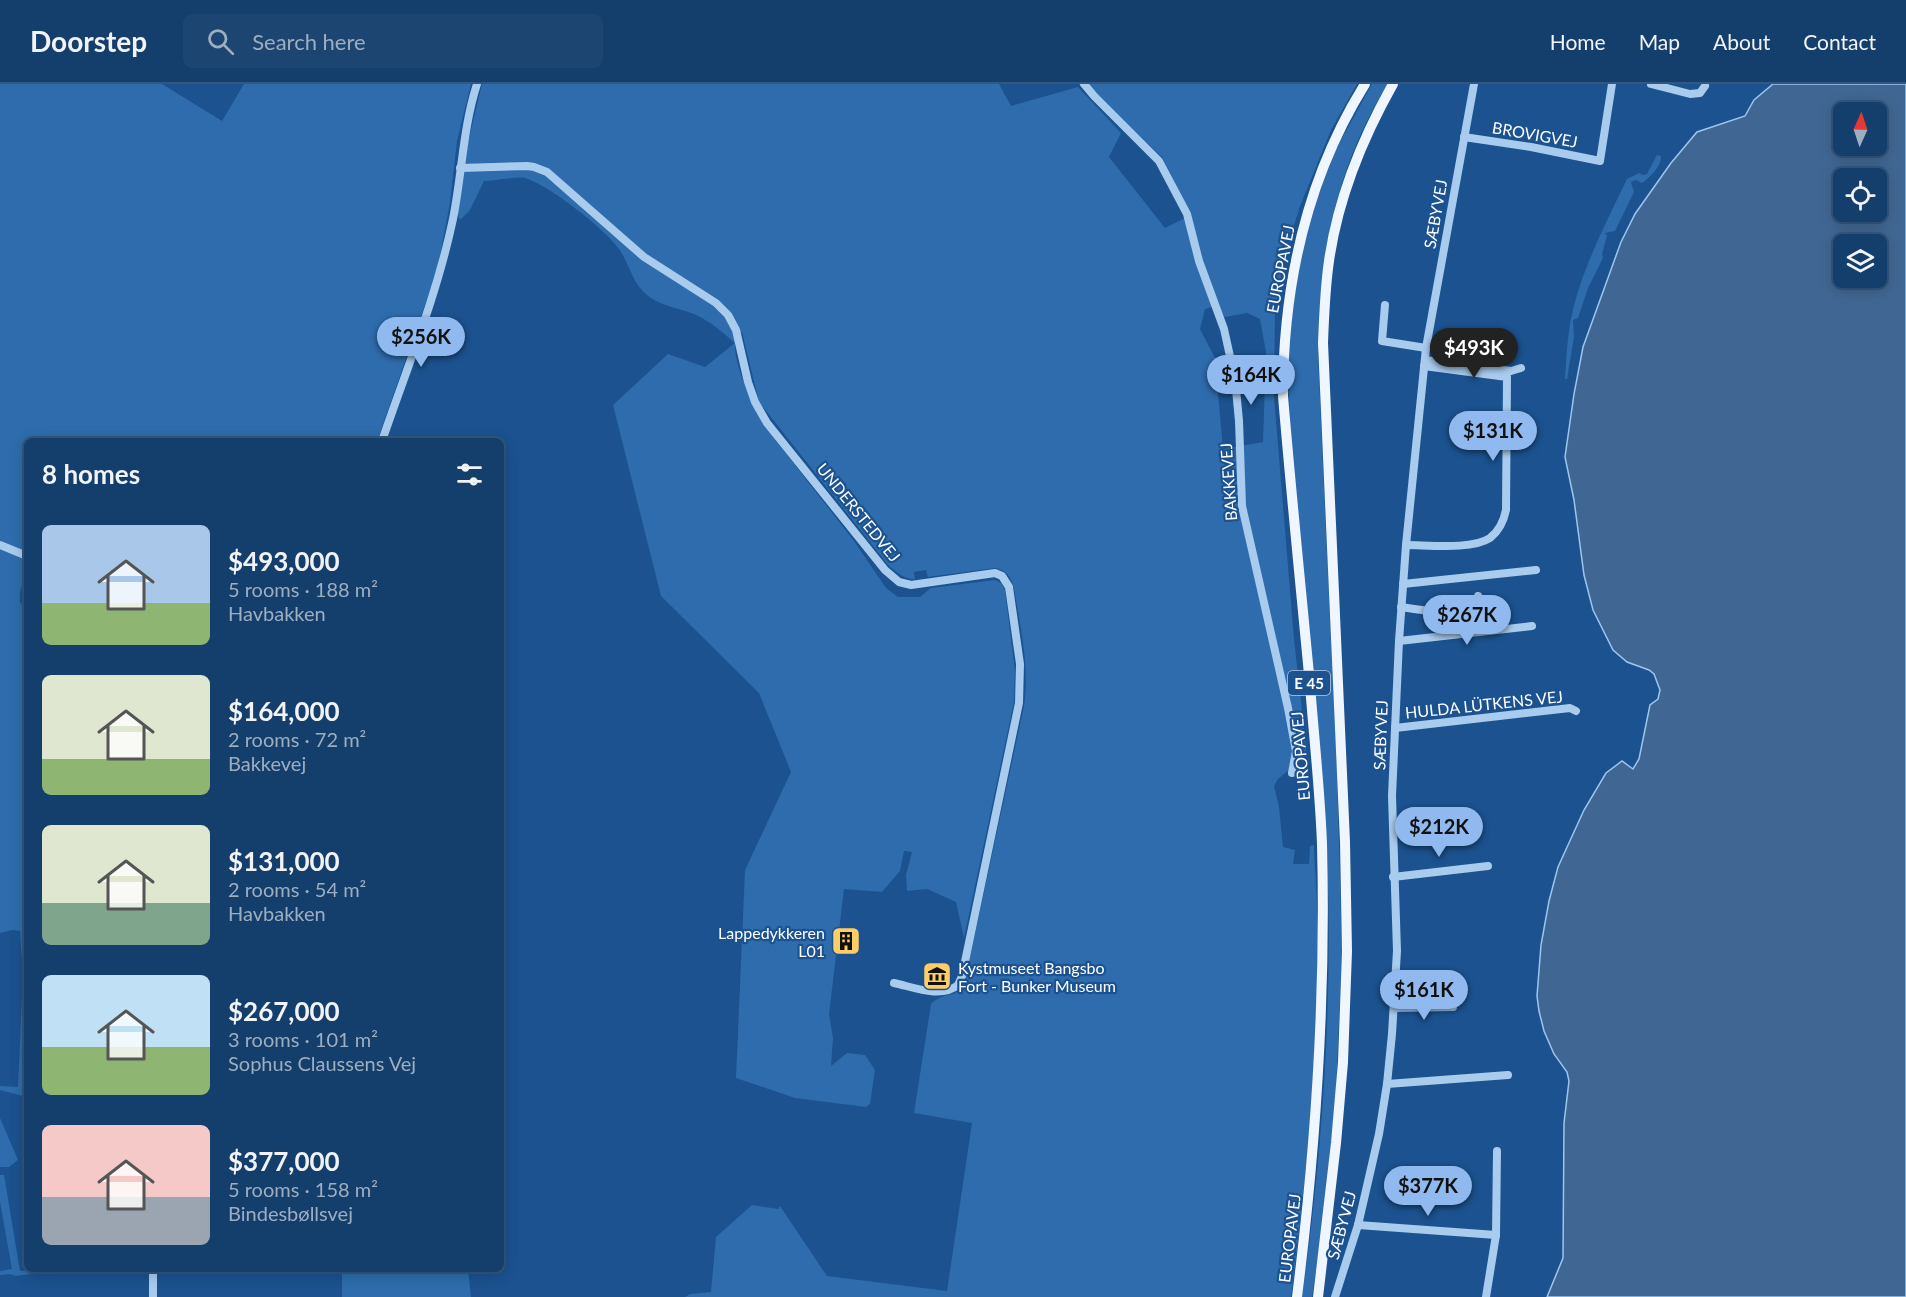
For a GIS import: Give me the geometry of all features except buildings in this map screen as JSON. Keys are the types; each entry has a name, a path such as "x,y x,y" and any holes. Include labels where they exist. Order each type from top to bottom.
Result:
{"main road":[{"name":"EUROPAVEJ","path":"1297,1297 1316,1121 1320,1058 1322,842 1318,774 1282,396 1282,347 1295,256 1305,218 1320,174 1337,136 1365,84"},
{"name":"E 45","path":"1318,1297 1343,1062 1347,951 1345,842 1323,344 1325,296 1329,260 1345,191 1362,147 1393,84"}],"street":[{"path":"383,438 440,269 453,218 460,168 477,84"},
{"name":"BAKKEVEJ","path":"1084,84 1159,161 1186,214 1199,261 1224,329 1238,411 1242,506 1288,708 1296,751 1292,773"},
{"name":"SÆBYVEJ","path":"1333,1297 1358,1225 1379,1134 1387,1084 1397,951 1392,796 1406,545 1426,348 1474,84"},
{"name":"BROVIGVEJ","path":"1464,137 1600,161 1612,84"},
{"path":"1651,84 1690,94 1700,93 1704,86"},
{"name":"UNDERSTEDVEJ","path":"460,168 526,166 547,172 644,257 716,303 728,315 736,330 748,382 755,402 767,423 885,570 899,582 911,585 995,573 1006,580 1009,587 1020,664 1019,703 962,976 957,986 945,992 928,991 894,983"},
{"path":"1385,305 1382,341 1426,348"},
{"path":"1424,363 1511,370 1521,368"},
{"path":"1406,545 1480,543 1490,538 1498,530 1506,510 1507,377 1424,363"},
{"path":"0,545 24,555"},
{"path":"1403,584 1536,570"},
{"path":"1401,607 1447,611 1473,608 1477,604 1478,596"},
{"path":"1399,641 1532,626"},
{"name":"HULDA LÜTKENS VEJ","path":"1395,728 1570,708 1576,711"},
{"path":"1393,877 1488,866"},
{"path":"1394,1008 1453,1007"},
{"path":"1387,1084 1508,1075"},
{"path":"1486,1297 1496,1235 1497,1151"},
{"path":"1358,1225 1496,1235"},
{"path":"153,1272 153,1297"}],"shaded area":[{"path":"0,84 162,84 222,121 244,84 471,84 457,141 450,203 437,271 378,438 24,438 24,579 20,602 24,607 24,1096 0,1090 0,1086 18,1087 23,974 20,931 0,933"},
{"path":"482,84 999,84 1011,106 1078,87 1121,133 1109,157 1165,228 1191,215 1162,157 1095,94 1089,84 1357,84 1331,130 1300,206 1285,255 1275,309 1274,396 1294,639 1310,782 1303,758 1292,751 1289,770 1278,779 1274,786 1279,807 1283,847 1295,850 1293,864 1309,864 1310,846 1314,845 1318,938 1310,1124 1291,1297 685,1297 690,1294 711,1292 716,1237 752,1205 778,1209 780,1206 827,1276 947,1291 972,1123 914,1113 931,1004 937,999 960,990 966,976 1024,706 1025,661 1014,588 1008,574 995,568 928,577 926,570 914,572 915,579 911,579 889,566 759,402 742,332 735,344 738,363 749,396 763,424 854,541 886,588 898,597 920,597 931,588 995,580 1001,583 1005,590 1015,671 1014,702 964,938 956,902 927,889 907,891 906,875 912,852 904,851 900,871 882,892 844,889 829,1014 833,1038 831,1066 847,1053 865,1055 875,1070 870,1104 866,1107 795,1098 736,1078 745,870 791,772 759,693 661,596 613,405 668,354 705,367 735,343 700,317 647,295 634,279 623,255 612,240 576,209 535,182 525,178 484,181 470,210 460,220 457,212 468,142","holes":["1212,307 1225,317 1247,313 1260,319 1266,352 1263,442 1223,449 1215,358 1200,329 1205,309"]},
{"path":"1372,84 1388,84 1355,147 1343,181 1326,250 1319,320 1318,356 1337,773 1342,948 1336,1094 1324,1217 1312,1297 1302,1297 1316,1186 1325,1075 1329,909 1327,853 1290,429 1288,346 1299,263 1312,212 1336,149"},
{"path":"1773,84 1906,84 1906,1297 1547,1297 1563,1258 1564,1123 1569,1081 1567,1072 1554,1054 1544,1031 1537,996 1541,945 1549,901 1558,867 1584,810 1606,773 1622,761 1633,769 1639,759 1650,705 1658,699 1660,690 1654,674 1627,662 1613,650 1593,610 1584,575 1574,500 1565,457 1574,394 1583,347 1621,242 1635,214 1671,163 1697,132 1745,116 1754,100"},
{"path":"1657,155 1661,156 1658,167 1642,183 1636,180 1631,182 1634,192 1615,231 1605,233 1607,236 1603,258 1588,288 1578,318 1573,320 1574,337 1567,379 1565,379 1568,338 1574,305 1594,250 1627,179 1639,173 1647,174"},
{"path":"0,1118 18,1160 9,1167 0,1167"},
{"path":"0,1175 4,1175 20,1271 46,1272 16,1276 0,1275 0,1271 12,1269 0,1202"},
{"path":"342,1272 468,1272 471,1297 342,1297"}],"place":[{"name":"Lappedykkeren L01","path":"846,941"},
{"name":"Kystmuseet Bangsbo Fort - Bunker Museum","path":"937,976"}]}
